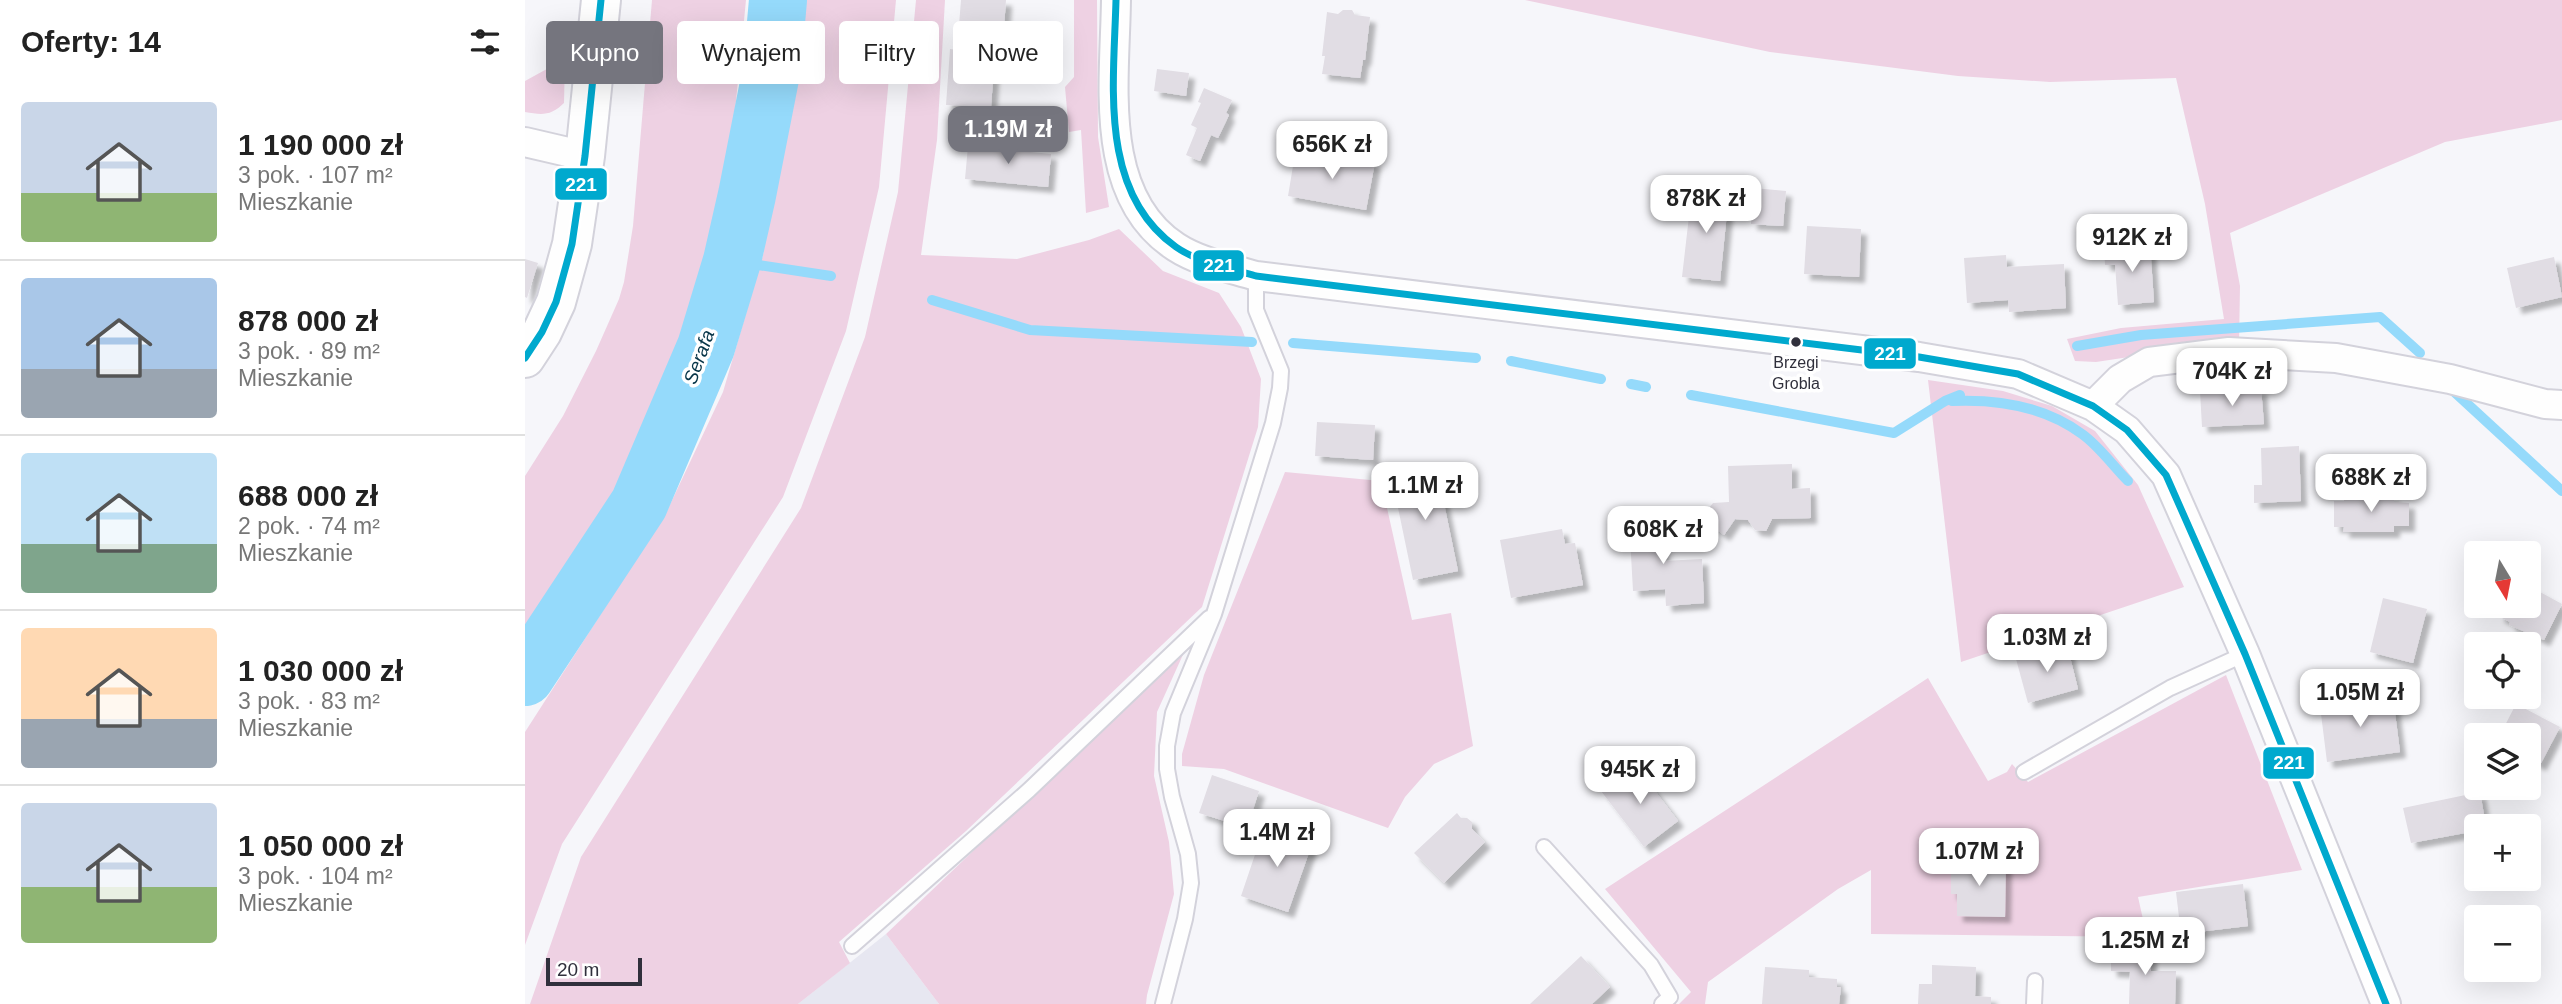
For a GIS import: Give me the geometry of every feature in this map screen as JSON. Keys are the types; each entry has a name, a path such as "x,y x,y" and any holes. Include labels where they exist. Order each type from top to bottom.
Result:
{"street":[{"path":"525,358 557,302 565,274 585,156 601,0"},
{"path":"1116,0 1114,115 1122,171 1137,207 1161,235 1178,248 1213,263 1256,276 1919,357 2018,374 2093,406 2127,430 2166,475 2245,654 2386,1004"},
{"path":"525,142 585,156"},
{"path":"2093,406 2119,379 2149,362 2229,352 2336,358 2451,379 2545,404 2562,405"}],"lane":[{"path":"1163,1004 1185,919 1191,883 1188,854 1168,778 1167,746 1173,713 1214,614 1273,423 1280,388 1281,371 1257,310 1256,276"},
{"path":"852,946 1029,790 1214,614"},
{"path":"2024,772 2170,688 2245,654"},
{"path":"1544,847 1651,965 1670,997 1663,1004"},
{"path":"2034,1004 2035,981"}],"shaded area":[{"path":"652,0 746,0 744,21 677,21 677,84 738,84 727,192 673,364 613,517 525,647 525,476 563,416 596,351 624,282 633,226 645,84 663,84 663,21 650,21"},
{"path":"801,0 896,0 894,21 839,21 839,84 888,84 879,187 846,331 783,497 562,844 525,945 525,732 667,511 723,392 763,255 791,84 825,84 825,21 801,21"},
{"path":"916,0 945,0 937,140 921,255 1017,259 1119,229 1163,271 1219,293 1241,327 1261,379 1258,427 1202,607 966,831 839,942 850,963 798,1004 530,1004 581,857 801,508 865,337 898,192 908,84 939,84 939,21 914,21"},
{"path":"1074,0 1097,0 1098,137 1109,207 1086,213 1081,130 1069,132 1065,87 1074,77"},
{"path":"1525,0 2562,0 2562,120 2445,142 2230,233 2240,286 2239,344 2222,343 2096,362 2075,361 2067,339 2121,328 2224,319 2205,204 2176,78 2050,82 1958,76 1770,52"},
{"path":"546,69 546,84 564,84 564,103 546,114 525,112 525,81"},
{"path":"1928,380 2003,391 2052,406 2095,431 2138,485 2184,587 1961,662"},
{"path":"1285,472 1381,481 1412,620 1451,613 1473,746 1434,764 1405,797 1388,828 1224,769 1182,766 1182,754 1204,675"},
{"path":"1186,648 1157,712 1154,776 1169,842 1174,894 1146,1004 939,1004 886,934"},
{"path":"2226,675 2302,870 2138,897 2147,937 1871,934 1871,870 1838,889 1708,982 1705,1004 1679,1004 1691,992 1605,889 1928,678 1988,781 2007,772 2012,764 2028,782"},
{"path":"886,934 939,1004 798,1004 876,942"}],"building":[{"path":"961,0 1006,0 1004,21 959,21"},
{"path":"1343,10 1352,10 1355,15 1370,17 1360,78 1322,74 1327,12 1338,14"},
{"path":"950,49 953,49 953,84 993,84 991,107 946,105"},
{"path":"1157,69 1189,73 1186,96 1154,91"},
{"path":"1204,88 1232,100 1226,113 1229,115 1218,138 1211,135 1200,161 1186,155 1197,128 1191,125 1201,103 1198,102"},
{"path":"968,146 1051,154 1048,187 965,179"},
{"path":"1295,154 1337,162 1338,155 1375,162 1366,210 1288,196"},
{"path":"1753,188 1786,191 1783,226 1751,224"},
{"path":"1692,190 1729,193 1720,281 1682,277"},
{"path":"1807,226 1861,229 1859,277 1804,274"},
{"path":"2150,245 2154,302 2118,305 2115,265 2105,265 2104,249"},
{"path":"2006,255 2007,267 2064,264 2066,308 2009,312 2008,300 1967,303 1964,258"},
{"path":"2554,257 2562,297 2516,308 2507,268"},
{"path":"525,259 538,263 527,298 525,297"},
{"path":"2261,388 2264,424 2202,427 2200,391"},
{"path":"1317,422 1375,425 1373,460 1315,456"},
{"path":"2299,446 2301,501 2254,503 2254,485 2262,485 2261,448"},
{"path":"1792,464 1792,489 1810,488 1811,518 1772,519 1766,531 1755,530 1748,520 1735,519 1724,535 1701,518 1713,503 1729,502 1728,466"},
{"path":"1436,465 1458,571 1413,580 1391,474"},
{"path":"2394,496 2394,502 2409,503 2409,526 2394,526 2394,532 2343,532 2344,527 2334,527 2334,501 2344,501 2344,497"},
{"path":"1661,517 1663,561 1702,559 1704,603 1666,606 1665,589 1633,591 1629,519"},
{"path":"1562,529 1565,544 1575,543 1583,585 1511,598 1500,540"},
{"path":"2541,593 2562,604 2544,640 2541,639 2541,632 2525,632 2509,625 2510,622 2502,618 2541,618"},
{"path":"2383,598 2427,609 2413,663 2370,652"},
{"path":"2067,645 2078,689 2028,703 2016,659"},
{"path":"2393,697 2400,752 2327,762 2320,706"},
{"path":"2513,709 2526,709 2560,727 2541,763 2541,723 2506,723"},
{"path":"1635,765 1678,821 1644,847 1601,791"},
{"path":"1212,775 1259,791 1247,828 1199,813"},
{"path":"2464,795 2464,800 2481,800 2484,814 2464,814 2464,833 2411,843 2403,808"},
{"path":"1457,813 1461,818 1472,822 1472,829 1485,842 1444,883 1414,853"},
{"path":"1264,828 1280,833 1282,829 1299,835 1297,839 1312,844 1288,912 1241,896"},
{"path":"1951,862 2006,862 2005,917 1957,916 1957,894 1951,894"},
{"path":"2243,884 2248,926 2181,934 2176,892"},
{"path":"2111,949 2151,949 2151,971 2176,971 2175,1004 2129,1004 2130,972 2111,971"},
{"path":"1581,956 1610,987 1592,1004 1530,1004"},
{"path":"1932,965 1976,967 1975,996 1991,997 1991,1004 1918,1004 1919,984 1932,984"},
{"path":"1765,967 1809,970 1809,977 1837,979 1837,987 1841,987 1839,1004 1762,1004"}],"waterway":[{"name":"Serafa","path":"525,677 639,504 706,347 732,261 747,195 772,68 778,0"},
{"path":"732,261 831,276"},
{"path":"932,300 1030,330 1252,342"},
{"path":"2077,346 2141,335 2380,317 2420,353"},
{"path":"1293,343 1476,358"},
{"path":"1511,361 1601,379"},
{"path":"1631,384 1646,387"},
{"path":"2449,387 2562,491"},
{"path":"1691,395 1894,433 1945,401 1960,395"},
{"path":"1952,401 2003,403 2052,417 2088,439 2128,481"}],"transit line":[{"name":"221","path":"525,358 542,332 556,302 572,244 585,156 601,0"},
{"name":"221","path":"1116,0 1114,100 1122,167 1133,197 1151,224 1176,247 1195,257 1256,276 1919,357 2018,374 2093,406 2127,430 2166,475 2245,654 2386,1004"}],"place":[{"name":"Brzegi Grobla","path":"1796,342"}]}
